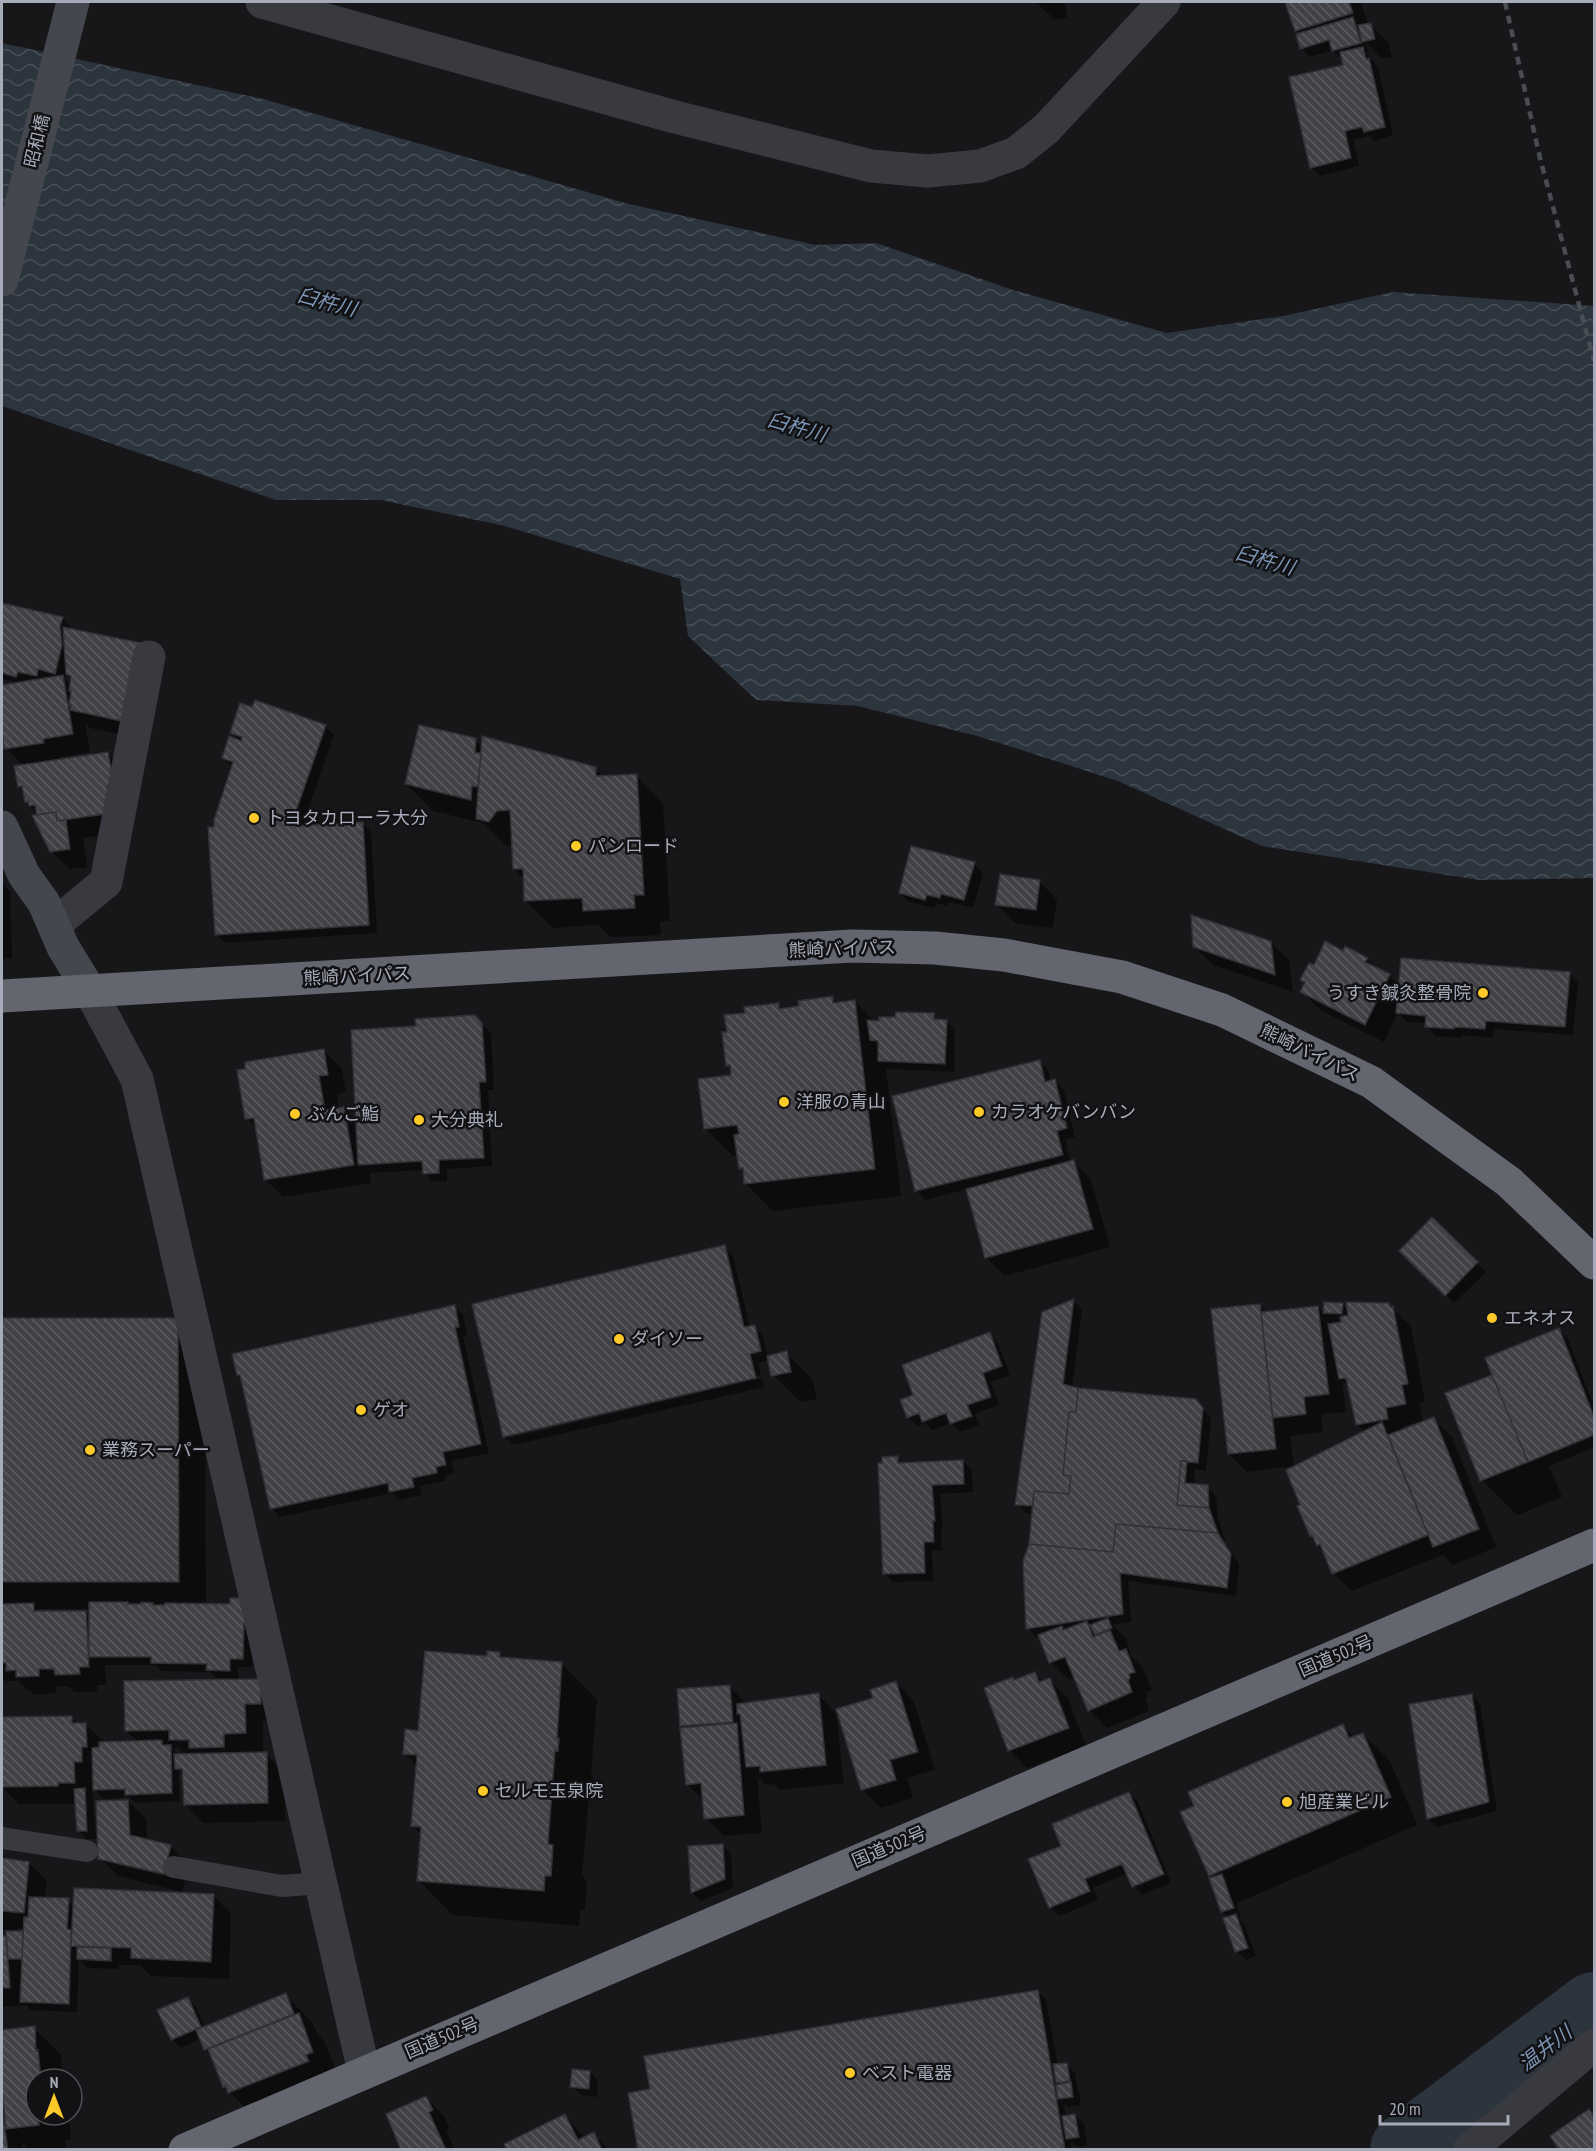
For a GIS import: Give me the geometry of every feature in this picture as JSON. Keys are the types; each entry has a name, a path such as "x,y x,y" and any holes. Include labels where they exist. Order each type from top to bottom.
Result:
{"highway":[{"name":"熊崎バイパス","path":"2,996 852,946 935,948 1004,956 1122,977 1222,1010 1371,1082 1509,1182 1594,1263"},
{"name":"国道502号","path":"193,2148 364,2072 1594,1545"}],"street":[{"name":"昭和橋","path":"2,280 73,2"},
{"path":"262,2 675,117 871,166 928,171 980,166 1016,153 1046,129 1164,2"},
{"path":"54,925 106,882 149,657"},
{"path":"2,827 24,875 44,903 63,947 90,991 137,1079 364,2072"},
{"path":"1469,2150 1594,2045"}],"lane":[{"path":"2,1838 87,1851"},
{"path":"174,1867 282,1886 321,1883"}],"water":[{"name":"臼杵川","path":"2,43 263,99 629,204 816,245 876,243 1013,290 1167,333 1283,316 1393,292 1594,306 1594,878 1479,880 1262,846 1118,781 981,737 858,706 756,700 688,636 680,579 505,526 381,500 276,500 2,406"}],"building":[{"path":"1285,2 1349,2 1353,13 1295,31"},
{"path":"1353,17 1361,43 1332,51 1329,40 1300,49 1296,34"},
{"path":"1371,23 1375,39 1362,42 1358,25"},
{"path":"1363,47 1366,59 1369,58 1385,127 1364,132 1362,127 1345,131 1351,158 1310,168 1289,77 1343,65 1340,52"},
{"path":"2,603 63,617 60,626 62,645 55,674 38,669 37,676 18,672 16,677 2,673"},
{"path":"63,627 141,643 126,722 70,710 71,676 66,674"},
{"path":"63,675 73,734 43,739 44,743 4,749 2,685"},
{"name":"トヨタカローラ大分","path":"255,700 326,725 294,817 295,826 363,822 369,925 215,935 208,827 214,827 214,820 233,762 222,758 229,736 241,741 242,737 230,733 240,703 252,707"},
{"path":"419,725 476,738 475,753 481,753 478,787 472,786 471,800 405,784"},
{"name":"パンロード","path":"482,736 596,767 596,776 637,774 644,895 634,895 635,908 583,911 582,898 524,901 523,869 513,869 510,810 497,811 489,822 476,819"},
{"path":"108,752 114,786 107,786 111,813 57,821 56,812 37,815 35,805 29,806 28,801 25,802 22,786 18,787 14,766"},
{"path":"56,812 57,821 66,820 70,849 50,852 32,815"},
{"path":"911,846 975,862 964,900 941,894 940,898 927,895 925,900 899,893"},
{"path":"1000,874 1040,880 1036,910 995,905"},
{"path":"1191,915 1271,941 1275,975 1193,947"},
{"path":"1325,941 1343,951 1345,946 1368,958 1365,962 1390,974 1365,1025 1300,992 1305,982 1300,980 1309,963 1314,965"},
{"name":"うすき鍼灸整骨院","path":"1401,958 1570,972 1565,1027 1486,1021 1485,1029 1425,1027 1426,1016 1396,1013"},
{"name":"洋服の青山","path":"833,996 833,1003 855,1000 875,1169 744,1184 743,1168 739,1169 734,1135 739,1134 737,1125 704,1129 698,1079 731,1075 730,1065 726,1066 722,1032 727,1032 724,1015 745,1013 744,1007 779,1003 779,1009 799,1006 798,1001"},
{"path":"896,1012 934,1013 934,1019 947,1020 945,1064 878,1061 878,1041 870,1040 867,1020 879,1021 879,1017 895,1017"},
{"name":"大分典礼","path":"475,1015 482,1023 486,1082 479,1082 484,1158 439,1160 439,1173 423,1174 422,1161 358,1165 351,1030 416,1026 415,1019"},
{"name":"ぶんご鮨","path":"324,1049 328,1075 319,1076 325,1110 344,1107 354,1165 264,1180 254,1118 245,1119 237,1070 245,1069 245,1062"},
{"name":"カラオケバンバン","path":"1040,1060 1045,1082 1055,1079 1067,1128 1057,1131 1063,1155 915,1191 892,1096"},
{"path":"1074,1160 1093,1229 985,1258 966,1189"},
{"path":"1432,1217 1478,1262 1445,1296 1399,1251"},
{"name":"ダイソー","path":"725,1245 744,1327 755,1325 761,1351 750,1354 756,1378 503,1437 472,1304"},
{"path":"1074,1299 1063,1384 1078,1388 1076,1412 1069,1412 1063,1475 1071,1476 1069,1494 1034,1491 1033,1506 1015,1505 1042,1312"},
{"path":"1324,1302 1343,1303 1342,1314 1323,1313"},
{"path":"1346,1302 1389,1303 1390,1307 1393,1306 1408,1384 1402,1385 1406,1404 1386,1408 1388,1419 1356,1425 1346,1378 1339,1379 1328,1324 1341,1322 1340,1317 1348,1315"},
{"path":"1260,1304 1276,1449 1228,1454 1211,1309"},
{"name":"ゲオ","path":"455,1305 459,1327 455,1327 481,1444 443,1452 446,1465 436,1467 437,1473 412,1478 414,1487 389,1492 388,1483 270,1509 240,1375 237,1375 232,1354"},
{"path":"1318,1306 1329,1394 1304,1397 1306,1414 1273,1418 1261,1312"},
{"name":"業務スーパー","path":"2,1318 178,1318 179,1582 2,1582"},
{"path":"1559,1328 1594,1417 1594,1435 1528,1462 1485,1358"},
{"path":"990,1332 1002,1366 983,1373 991,1397 967,1405 972,1416 950,1424 946,1413 922,1422 919,1413 907,1418 900,1400 913,1395 902,1365"},
{"path":"787,1351 791,1372 771,1376 767,1356"},
{"path":"1492,1375 1528,1462 1480,1481 1445,1393"},
{"path":"1078,1388 1196,1399 1203,1408 1198,1463 1181,1461 1177,1505 1209,1508 1218,1533 1116,1524 1113,1552 1029,1544 1034,1491 1069,1494 1071,1476 1063,1475 1069,1412 1076,1412"},
{"path":"1434,1417 1479,1529 1433,1547 1388,1435"},
{"path":"1382,1422 1428,1535 1332,1574 1320,1544 1317,1546 1312,1535 1310,1536 1297,1506 1300,1505 1286,1470"},
{"path":"898,1456 898,1463 963,1460 964,1484 932,1485 934,1542 924,1542 925,1573 883,1574 878,1463 882,1463 882,1457"},
{"path":"1181,1461 1187,1461 1185,1483 1208,1485 1209,1508 1177,1505"},
{"path":"1116,1524 1218,1533 1231,1554 1227,1588 1120,1573 1123,1614 1026,1629 1023,1561 1029,1544 1113,1552"},
{"path":"230,1598 242,1598 248,1623 244,1623 243,1659 230,1659 230,1671 206,1670 207,1664 151,1663 151,1657 89,1657 89,1602 141,1604 141,1602 153,1603 153,1605 165,1605 165,1603 230,1604"},
{"path":"34,1603 34,1611 86,1611 89,1667 79,1667 80,1674 55,1675 54,1669 39,1669 39,1676 16,1677 16,1670 6,1671 6,1663 2,1663 2,1604"},
{"path":"1108,1618 1112,1628 1095,1635 1090,1625"},
{"path":"1087,1621 1093,1637 1110,1630 1119,1651 1126,1649 1135,1672 1129,1674 1128,1680 1132,1692 1088,1711 1065,1657 1049,1663 1038,1635 1062,1626 1063,1630"},
{"name":"セルモ玉泉院","path":"425,1651 487,1656 487,1651 500,1652 500,1657 562,1662 558,1751 555,1750 548,1844 553,1845 551,1876 545,1876 544,1891 417,1881 421,1827 411,1826 417,1755 403,1754 405,1729 418,1731"},
{"path":"1035,1672 1039,1682 1050,1678 1069,1728 1008,1751 984,1688 1013,1677 1014,1680"},
{"path":"261,1679 261,1704 245,1704 246,1733 224,1734 224,1747 189,1748 189,1740 169,1740 169,1730 125,1731 124,1681"},
{"path":"896,1681 918,1752 890,1760 896,1780 861,1790 836,1709 873,1698 870,1690"},
{"path":"730,1685 733,1722 680,1726 677,1689"},
{"path":"819,1693 826,1765 760,1772 760,1766 746,1767 737,1704"},
{"path":"1472,1694 1489,1802 1427,1819 1409,1704"},
{"path":"72,1716 72,1723 86,1723 87,1747 82,1747 82,1762 74,1762 75,1783 58,1783 58,1786 2,1787 2,1717"},
{"path":"737,1723 744,1815 704,1819 701,1783 686,1785 680,1728"},
{"name":"旭産業ビル","path":"1343,1724 1349,1738 1363,1733 1391,1797 1209,1876 1180,1812 1194,1806 1188,1792"},
{"path":"162,1740 162,1745 171,1745 172,1793 125,1795 125,1789 93,1790 92,1748 99,1747 99,1742"},
{"path":"267,1752 268,1803 184,1805 182,1769 175,1769 174,1754"},
{"path":"85,1788 87,1831 77,1831 74,1789"},
{"path":"1129,1792 1164,1874 1132,1887 1122,1864 1085,1879 1090,1891 1049,1908 1028,1859 1061,1846 1052,1824"},
{"path":"128,1800 130,1835 171,1845 164,1874 98,1859 96,1801"},
{"path":"723,1844 725,1879 691,1893 688,1846"},
{"path":"2,1858 29,1862 24,1913 2,1911"},
{"path":"1222,1874 1234,1908 1221,1912 1209,1878"},
{"path":"74,1888 214,1894 211,1962 131,1958 131,1948 71,1946"},
{"path":"29,1897 69,1898 67,1929 71,1930 69,2004 20,2002 24,1917 28,1917"},
{"path":"1236,1914 1248,1948 1235,1952 1223,1918"},
{"path":"6,1931 23,1931 22,1959 8,1959"},
{"path":"2,1936 6,1936 10,1988 2,1988"},
{"path":"77,1947 111,1948 111,1961 77,1959"},
{"name":"ベスト電器","path":"1038,1990 1065,2150 638,2150 628,2093 650,2089 644,2056"},
{"path":"286,1993 294,2014 204,2050 196,2030"},
{"path":"188,1997 201,2027 171,2040 157,2010"},
{"path":"299,2013 313,2052 306,2055 309,2061 228,2093 226,2086 223,2087 208,2049"},
{"path":"35,2026 36,2051 38,2050 40,2067 24,2067 24,2127 6,2129 2,2090 2,2030"},
{"path":"1067,2063 1070,2081 1056,2083 1053,2064"},
{"path":"572,2069 590,2071 589,2089 570,2087"},
{"path":"1071,2082 1073,2097 1058,2099 1056,2085"},
{"path":"426,2096 433,2110 429,2112 446,2150 401,2150 386,2114"},
{"path":"1589,2109 1594,2117 1594,2150 1559,2150 1550,2136"},
{"path":"2,2110 8,2150 2,2150"},
{"path":"565,2114 578,2140 594,2132 602,2150 507,2150 504,2144"},
{"path":"1075,2114 1079,2137 1066,2139 1062,2116"}],"waterway":[{"name":"温井川","path":"1408,2150 1594,2010"}],"railway":[{"path":"1505,2 1540,158 1594,361"}],"place":[{"name":"トヨタカローラ大分","path":"254,818"},
{"name":"パンロード","path":"576,846"},
{"name":"うすき鍼灸整骨院","path":"1483,993"},
{"name":"洋服の青山","path":"784,1102"},
{"name":"カラオケバンバン","path":"979,1112"},
{"name":"ぶんご鮨","path":"295,1114"},
{"name":"大分典礼","path":"419,1120"},
{"name":"エネオス","path":"1492,1318"},
{"name":"ダイソー","path":"619,1339"},
{"name":"ゲオ","path":"361,1410"},
{"name":"業務スーパー","path":"90,1450"},
{"name":"セルモ玉泉院","path":"483,1791"},
{"name":"旭産業ビル","path":"1287,1802"},
{"name":"ベスト電器","path":"850,2073"}]}
